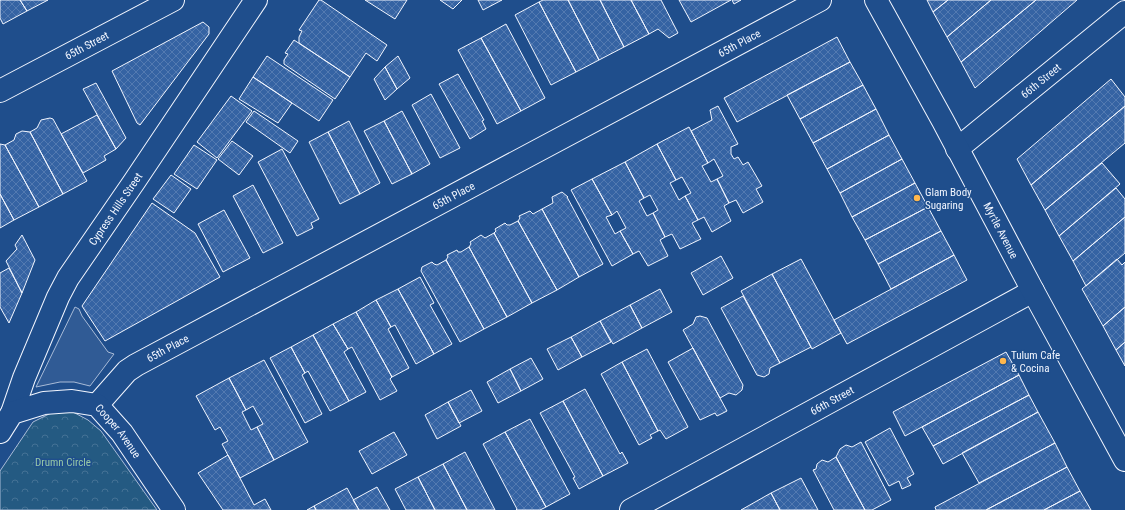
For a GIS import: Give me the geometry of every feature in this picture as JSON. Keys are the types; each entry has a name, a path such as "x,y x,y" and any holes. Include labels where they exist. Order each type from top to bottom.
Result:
{"street":[{"name":"65th Street","path":"0,91 173,0"},
{"name":"Cypress Hills Street","path":"0,432 12,413 24,378 58,297 68,278 256,0"},
{"name":"65th Place","path":"97,405 127,371 136,365 820,0"},
{"name":"Myrtle Avenue","path":"876,0 943,121 1125,460"},
{"name":"66th Street","path":"957,149 1125,12"},
{"name":"66th Street","path":"631,510 1033,291"},
{"name":"Cooper Avenue","path":"12,413 44,403 72,401 97,405 122,433 174,510"}],"green space":[{"name":"Drumn Circle","path":"53,412 73,412 88,420 101,431 157,510 0,510 0,471 33,422"}],"shaded area":[{"path":"75,307 79,309 82,316 108,352 114,354 90,386 74,382 60,382 36,387"}],"building":[{"path":"0,0 20,0 27,11 3,24 0,18"},
{"path":"20,0 48,0 27,11"},
{"path":"319,0 387,45 377,61 366,53 350,77 299,43 299,37 302,31 299,30"},
{"path":"365,0 407,0 395,19"},
{"path":"440,0 462,0 453,9"},
{"path":"478,0 502,0 483,10"},
{"path":"543,0 568,0 599,60 576,72 539,2"},
{"path":"568,0 600,0 624,47 599,60"},
{"path":"600,0 631,0 649,34 624,47"},
{"path":"631,0 661,0 678,33 669,38 658,29 649,34"},
{"path":"679,0 731,0 691,22"},
{"path":"732,0 741,0 734,4"},
{"path":"927,0 948,0 933,12"},
{"path":"948,0 991,0 947,37 933,12"},
{"path":"991,0 1036,0 961,62 947,37"},
{"path":"1036,0 1077,0 975,88 961,62"},
{"path":"539,2 576,72 551,85 515,15"},
{"path":"203,22 209,27 209,34 140,125 137,123 112,71"},
{"path":"506,24 545,98 521,111 481,38"},
{"path":"837,37 850,62 737,122 724,98"},
{"path":"481,38 521,111 497,124 458,50"},
{"path":"294,40 350,77 335,99 284,64 284,60 288,54 285,53"},
{"path":"267,56 333,100 319,121 253,77"},
{"path":"398,56 410,78 397,89 385,67"},
{"path":"850,62 863,85 800,119 787,95"},
{"path":"385,67 397,89 385,100 374,79"},
{"path":"458,74 484,120 482,121 486,129 470,139 439,84"},
{"path":"253,77 292,103 278,123 239,99"},
{"path":"1111,79 1125,97 1125,106 1031,185 1017,159"},
{"path":"96,83 126,138 116,149 83,89"},
{"path":"863,85 876,109 813,143 800,119"},
{"path":"431,94 460,148 440,158 412,105"},
{"path":"231,96 252,111 217,158 197,142"},
{"path":"718,106 738,144 731,147 731,154 734,159 738,157 743,165 748,162 762,186 756,189 763,202 743,213 736,200 729,203 717,179 723,176 714,159 708,163 691,131 712,120 710,110"},
{"path":"1125,106 1125,143 1045,210 1031,185"},
{"path":"876,109 889,135 827,169 813,143"},
{"path":"254,111 298,141 290,153 246,122"},
{"path":"402,111 430,164 412,174 384,121"},
{"path":"97,115 116,149 104,156 106,160 83,173 61,134"},
{"path":"50,118 53,119 87,181 63,194 30,132 37,128 41,120"},
{"path":"349,121 380,183 360,194 328,132"},
{"path":"384,121 412,174 392,184 364,131"},
{"path":"689,127 708,163 702,166 711,182 717,179 729,203 724,206 731,221 712,232 704,217 698,220 685,196 691,193 682,177 676,180 657,144"},
{"path":"22,131 30,132 63,194 39,207 5,145 14,140 16,134"},
{"path":"328,132 360,194 340,204 309,142"},
{"path":"889,135 902,159 840,193 827,169"},
{"path":"232,141 253,156 239,175 218,159"},
{"path":"0,144 5,145 39,207 14,220 0,194"},
{"path":"657,144 676,180 670,183 679,200 685,196 698,220 692,223 701,239 680,249 672,234 665,237 653,213 658,210 650,195 644,198 625,162"},
{"path":"194,145 217,160 197,189 174,174"},
{"path":"282,149 319,219 311,223 313,228 297,236 258,162"},
{"path":"902,159 915,183 852,217 840,193"},
{"path":"625,162 644,198 639,201 647,216 653,213 665,237 660,240 668,256 648,266 639,251 633,254 620,231 626,228 617,211 612,215 592,179"},
{"path":"1102,163 1120,184 1059,236 1045,210"},
{"path":"171,175 191,189 174,213 153,199"},
{"path":"592,179 612,215 606,217 615,234 620,231 633,254 612,266 571,190"},
{"path":"915,183 928,207 865,240 852,217"},
{"path":"253,185 283,243 263,253 233,196"},
{"path":"1116,188 1125,199 1125,217 1073,261 1059,236"},
{"path":"562,192 568,197 603,264 579,277 542,209 553,203 552,197"},
{"path":"0,194 14,220 0,228"},
{"path":"152,203 195,233 220,277 105,341 82,306"},
{"path":"928,207 941,231 878,264 865,240"},
{"path":"542,209 579,277 557,290 518,221 520,218 519,216 530,211 533,214"},
{"path":"224,210 250,258 223,272 198,224"},
{"path":"1125,217 1125,253 1086,286 1073,261"},
{"path":"518,221 557,290 532,303 494,233 496,231 495,229 505,223 510,225"},
{"path":"941,231 954,255 891,289 878,264"},
{"path":"494,233 532,303 507,317 469,247 471,244 470,242 481,235 485,238"},
{"path":"22,235 35,260 22,293 6,261 17,249 15,245"},
{"path":"469,247 507,317 484,329 446,260 448,257 447,255 457,250 458,252 461,252"},
{"path":"954,255 967,280 847,344 834,320"},
{"path":"721,256 733,278 703,295 691,273"},
{"path":"801,259 841,333 812,349 772,274"},
{"path":"1117,259 1122,265 1125,262 1125,307 1103,326 1082,289"},
{"path":"446,260 484,329 460,342 421,271 422,267 432,262 437,265"},
{"path":"9,268 22,293 9,323 0,307 0,273"},
{"path":"772,274 811,347 780,363 741,291"},
{"path":"420,277 434,303 430,305 452,344 434,354 398,289"},
{"path":"398,289 434,354 416,364 395,325 391,327 376,300"},
{"path":"660,289 672,312 642,328 630,305"},
{"path":"743,296 780,363 770,368 769,374 764,377 757,375 721,308"},
{"path":"376,300 391,327 388,329 409,368 392,377 356,312"},
{"path":"630,305 642,328 613,344 600,321"},
{"path":"1125,307 1125,342 1116,350 1103,326"},
{"path":"356,312 392,377 390,379 397,391 380,400 352,347 348,349 333,324"},
{"path":"700,316 707,318 743,385 742,390 736,395 729,393 720,398 683,330 693,324 696,317"},
{"path":"600,321 611,342 582,357 571,337"},
{"path":"333,324 348,349 344,352 366,392 349,401 313,335"},
{"path":"313,335 349,401 330,411 308,371 305,373 291,347"},
{"path":"571,337 582,357 558,370 547,349"},
{"path":"1125,342 1125,366 1116,350"},
{"path":"291,347 305,373 302,375 322,414 305,423 270,358"},
{"path":"693,348 727,411 717,416 715,413 700,420 668,362"},
{"path":"647,349 688,427 666,439 660,430 658,431 622,362"},
{"path":"1006,352 1019,375 905,436 893,412"},
{"path":"531,358 543,379 521,391 510,369"},
{"path":"264,360 308,442 274,460 257,427 263,424 253,406 246,410 229,378"},
{"path":"622,362 658,431 650,435 652,438 639,445 601,374"},
{"path":"510,369 521,391 498,403 487,382"},
{"path":"1019,375 1029,395 933,446 922,427"},
{"path":"229,378 246,410 242,412 251,430 257,427 274,460 240,478 222,444 228,441 220,427 215,430 196,396"},
{"path":"585,389 620,454 622,452 628,463 603,476 563,401"},
{"path":"471,390 482,411 459,423 448,402"},
{"path":"1029,395 1038,412 943,464 933,446"},
{"path":"563,401 603,476 579,489 573,478 575,477 540,413"},
{"path":"448,402 461,426 437,439 425,415"},
{"path":"1038,412 1055,443 979,483 962,453"},
{"path":"530,419 570,494 546,507 505,432"},
{"path":"890,428 914,474 907,478 911,485 902,489 899,481 889,486 865,442"},
{"path":"394,432 407,455 372,474 359,451"},
{"path":"505,432 546,507 540,510 516,510 517,509 483,444"},
{"path":"861,442 891,500 872,510 865,510 836,457 840,449 846,445 852,447"},
{"path":"1055,443 1067,467 986,510 936,510 935,507"},
{"path":"465,452 495,510 467,510 443,464"},
{"path":"228,455 254,505 265,499 271,510 223,510 198,473"},
{"path":"836,457 865,510 834,510 813,470 816,469 817,464 822,460 828,462"},
{"path":"443,464 467,510 435,510 418,477"},
{"path":"1067,467 1080,491 1044,510 986,510"},
{"path":"418,477 435,510 406,510 395,489"},
{"path":"801,478 818,510 780,510 771,493"},
{"path":"377,487 390,510 359,510 353,500"},
{"path":"347,488 359,510 316,510 314,506"},
{"path":"1080,491 1091,510 1044,510"},
{"path":"771,493 780,510 741,510"},
{"path":"314,506 316,510 307,510"}],"place":[{"name":"Glam Body Sugaring","path":"917,198"},
{"name":"Tulum Cafe & Cocina","path":"1003,361"}]}
